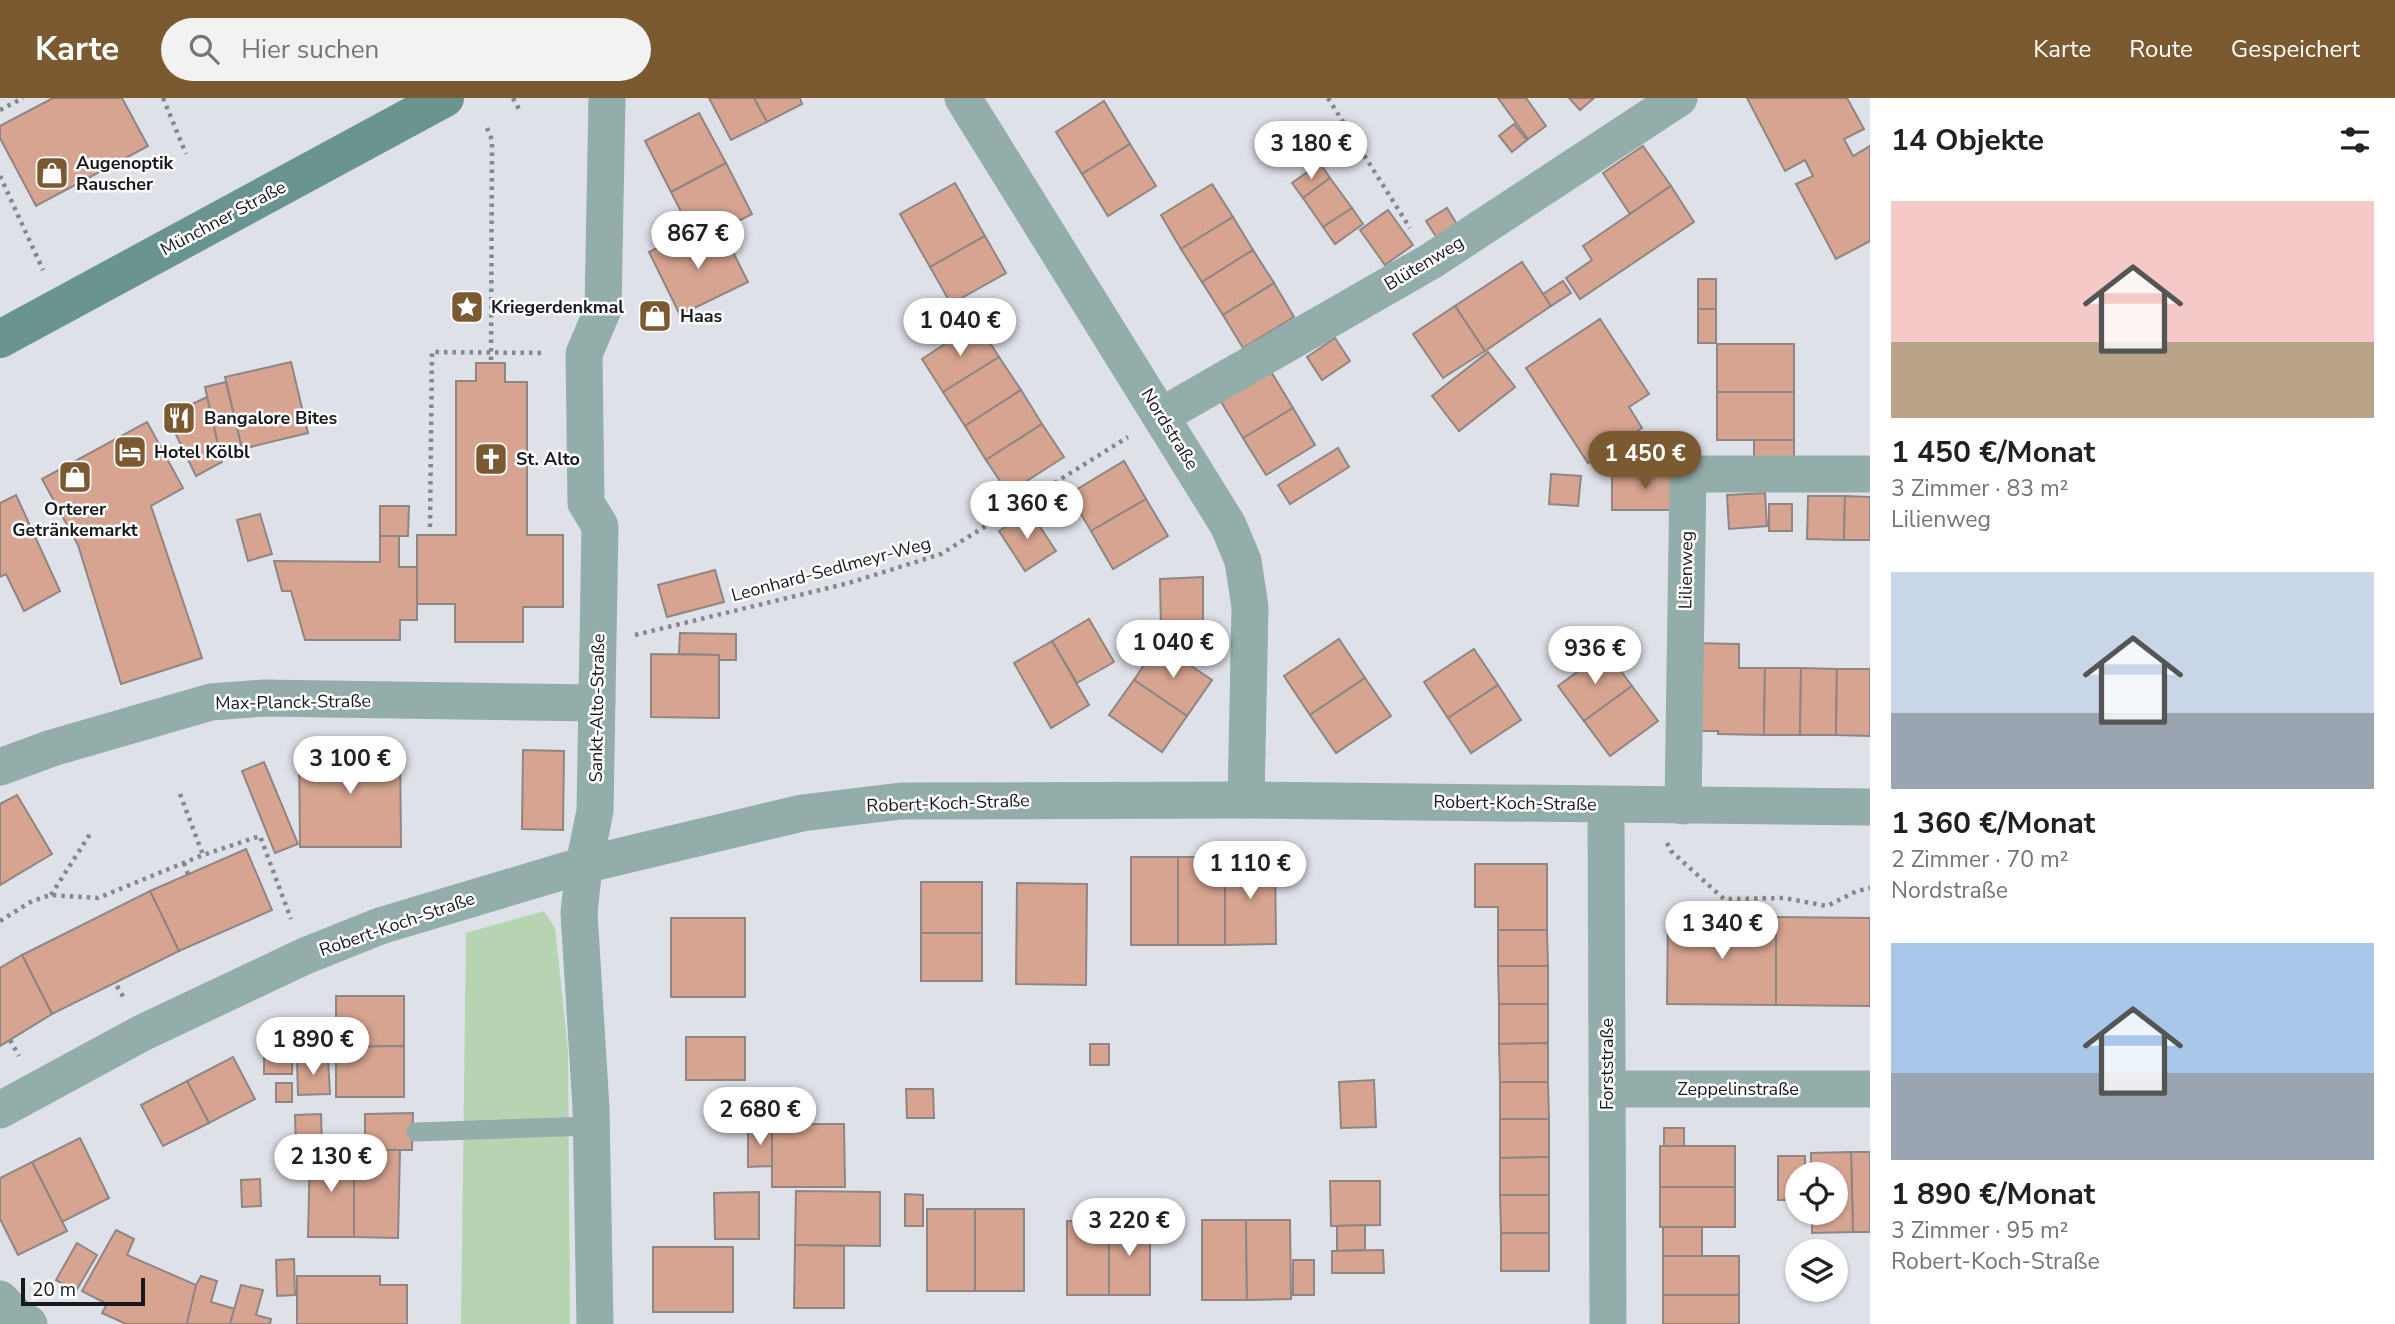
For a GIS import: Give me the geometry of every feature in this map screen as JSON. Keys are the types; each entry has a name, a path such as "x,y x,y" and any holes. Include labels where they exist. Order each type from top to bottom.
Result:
{"main road":[{"name":"Münchner Straße","path":"0,339 445,98"}],"street":[{"name":"Sankt-Alto-Straße","path":"595,1324 591,1126 579,913 584,865 595,811 600,526 586,503 584,354 603,309 607,98"},
{"name":"Nordstraße","path":"962,98 1228,524 1243,561 1250,607 1246,800"},
{"name":"Blütenweg","path":"1161,415 1431,261 1679,98"},
{"name":"Lilienweg","path":"1683,806 1688,474 1870,474"},
{"name":"Max-Planck-Straße","path":"0,767 52,748 211,702 264,698 597,703"},
{"name":"Robert-Koch-Straße","path":"0,1110 142,1033 306,956 380,926 584,865 802,813 901,801 1246,800 1870,807"},
{"name":"Forststraße","path":"1606,805 1608,1324"},
{"name":"Zeppelinstraße","path":"1607,1088 1870,1088"},
{"path":"0,1299 16,1316 29,1324"}],"lane":[{"path":"416,1132 591,1126"}],"path":[{"path":"0,110 23,98"},
{"path":"163,98 186,154"},
{"path":"513,98 520,111"},
{"path":"1328,98 1431,261"},
{"path":"487,128 492,140 491,363"},
{"path":"0,176 60,306"},
{"path":"430,527 432,352 584,354"},
{"name":"Leonhard-Sedlmeyr-Weg","path":"598,644 849,583 941,554 1161,415"},
{"path":"180,794 203,855"},
{"path":"1647,805 1671,851 1724,898 1784,898 1827,906 1857,891 1870,888"},
{"path":"51,895 90,834"},
{"path":"0,921 32,901 51,895 97,898 260,835 306,956"},
{"path":"184,863 188,874"}],"green space":[{"path":"544,911 555,928 568,1049 570,1324 461,1324 466,933"}],"building":[{"path":"53,98 122,98 148,146 36,206 0,138 0,126"},
{"path":"709,98 754,98 767,122 731,140"},
{"path":"754,98 800,98 802,104 767,122"},
{"path":"1498,98 1526,98 1546,126 1528,139"},
{"path":"1569,98 1594,98 1580,110"},
{"path":"1747,98 1847,98 1864,129 1844,139 1853,156 1870,146 1870,241 1836,259 1796,184 1813,176 1805,160 1785,171"},
{"path":"1104,101 1130,144 1082,174 1056,132"},
{"path":"699,113 726,163 671,192 645,141"},
{"path":"1514,124 1527,140 1512,152 1499,136"},
{"path":"1130,144 1156,186 1108,216 1082,174"},
{"path":"1643,146 1671,186 1630,214 1603,173"},
{"path":"726,163 752,214 697,243 671,192"},
{"path":"1320,163 1330,178 1303,198 1292,183"},
{"path":"1330,178 1352,208 1323,227 1303,198"},
{"path":"955,183 985,236 930,267 900,214"},
{"path":"1212,184 1233,217 1181,249 1161,215"},
{"path":"1671,186 1694,222 1580,299 1566,278 1592,260 1583,246"},
{"path":"1352,208 1363,224 1335,244 1323,227"},
{"path":"1447,208 1458,226 1437,238 1426,221"},
{"path":"1388,210 1413,245 1385,265 1360,230"},
{"path":"1233,217 1253,250 1202,282 1181,249"},
{"path":"724,234 748,282 680,315 649,252 683,235 691,250"},
{"path":"985,236 1006,273 951,304 930,267"},
{"path":"1253,250 1274,283 1223,315 1202,282"},
{"path":"1522,262 1551,306 1485,351 1455,306"},
{"path":"1698,279 1716,279 1716,309 1698,309"},
{"path":"1563,281 1571,293 1551,306 1543,294"},
{"path":"1274,283 1294,317 1243,348 1223,315"},
{"path":"1455,306 1485,351 1443,378 1413,334"},
{"path":"1698,309 1716,309 1716,343 1698,343"},
{"path":"1600,319 1649,394 1629,407 1642,428 1588,463 1526,368"},
{"path":"977,323 999,357 943,392 922,359"},
{"path":"1335,338 1350,361 1322,380 1307,357"},
{"path":"1717,344 1794,344 1794,392 1717,392"},
{"path":"1488,352 1515,387 1459,431 1432,396"},
{"path":"999,357 1021,390 965,426 943,392"},
{"path":"291,362 308,433 242,449 225,377"},
{"name":"St. Alto","path":"476,363 505,363 505,382 527,382 527,535 563,535 563,607 523,607 523,642 455,642 455,604 417,604 417,535 456,535 456,381 476,381"},
{"path":"1270,370 1293,408 1243,438 1220,400"},
{"path":"226,382 242,449 220,455 205,387"},
{"path":"1021,390 1042,424 986,460 965,426"},
{"path":"1717,392 1794,392 1794,440 1717,440"},
{"path":"207,397 222,462 196,476 167,416"},
{"path":"1293,408 1315,445 1266,475 1243,438"},
{"path":"147,422 183,488 151,506 202,658 121,684 78,545 42,479"},
{"path":"1042,424 1064,457 1008,493 986,460"},
{"path":"1754,440 1794,440 1794,460 1754,460"},
{"path":"1338,448 1349,467 1290,504 1278,485"},
{"path":"1124,461 1146,499 1091,531 1069,494"},
{"path":"1678,471 1678,510 1612,510 1612,472"},
{"path":"1551,474 1581,476 1578,506 1549,504"},
{"path":"1765,493 1767,526 1729,529 1727,495"},
{"path":"16,495 60,591 24,611 6,574 0,577 0,503"},
{"path":"1808,496 1845,496 1844,540 1807,539"},
{"path":"1845,496 1870,497 1870,540 1844,540"},
{"path":"1146,499 1168,536 1113,569 1091,531"},
{"path":"1769,504 1792,504 1792,531 1769,531"},
{"path":"380,506 409,506 408,536 380,536"},
{"path":"1030,512 1056,551 1025,571 999,531"},
{"path":"260,514 272,554 248,561 237,520"},
{"path":"380,536 399,536 399,567 417,567 417,620 400,620 400,640 305,640 291,591 282,591 274,561 380,562"},
{"path":"715,570 724,602 667,617 658,585"},
{"path":"1203,577 1203,634 1161,634 1160,579"},
{"path":"1089,619 1114,662 1077,683 1052,641"},
{"path":"680,633 736,634 736,660 719,660 719,655 679,654"},
{"path":"1339,639 1365,678 1310,715 1284,676"},
{"path":"1052,641 1089,705 1051,728 1014,663"},
{"path":"1690,643 1739,644 1739,668 1765,668 1764,735 1689,731"},
{"path":"1158,644 1212,680 1187,716 1134,680"},
{"path":"1474,649 1498,685 1448,718 1424,682"},
{"path":"1606,651 1632,686 1584,721 1558,686"},
{"path":"651,654 719,655 719,718 651,717"},
{"path":"1765,668 1801,668 1800,735 1764,735"},
{"path":"1801,668 1837,669 1836,735 1800,735"},
{"path":"1837,669 1870,669 1870,736 1836,735"},
{"path":"1365,678 1391,716 1336,753 1310,715"},
{"path":"1134,680 1187,716 1162,752 1109,715"},
{"path":"1498,685 1521,720 1471,753 1448,718"},
{"path":"1632,686 1658,721 1610,756 1584,721"},
{"path":"299,745 400,745 401,847 300,847"},
{"path":"523,750 564,751 563,830 522,829"},
{"path":"264,762 298,844 275,853 242,771"},
{"path":"17,795 52,854 0,885 0,804"},
{"path":"246,849 272,910 179,951 150,891"},
{"path":"1275,856 1276,944 1225,945 1225,857"},
{"path":"1131,857 1178,857 1178,945 1131,945"},
{"path":"1178,857 1225,857 1225,945 1178,945"},
{"path":"1475,864 1547,864 1547,930 1498,930 1498,907 1475,907"},
{"path":"921,882 982,882 982,933 921,933"},
{"path":"1017,883 1087,884 1086,985 1016,984"},
{"path":"150,891 179,951 52,1014 22,955"},
{"path":"1668,916 1776,917 1776,1005 1667,1004"},
{"path":"1776,917 1870,918 1870,1006 1776,1005"},
{"path":"671,918 745,918 745,997 671,997"},
{"path":"1498,930 1547,930 1548,966 1498,966"},
{"path":"921,933 982,933 982,981 921,981"},
{"path":"22,955 52,1014 0,1046 0,968"},
{"path":"1498,966 1548,966 1548,1004 1499,1004"},
{"path":"336,996 404,996 404,1046 336,1047"},
{"path":"1499,1004 1548,1004 1548,1043 1499,1044"},
{"path":"686,1037 745,1037 745,1080 686,1080"},
{"path":"264,1043 293,1043 292,1074 264,1074"},
{"path":"1548,1043 1548,1082 1500,1082 1499,1044"},
{"path":"1090,1044 1109,1044 1109,1065 1090,1065"},
{"path":"404,1046 404,1097 336,1097 336,1047"},
{"path":"233,1057 255,1099 209,1123 187,1081"},
{"path":"297,1059 328,1059 330,1094 298,1095"},
{"path":"1374,1080 1376,1127 1341,1128 1339,1082"},
{"path":"187,1081 209,1123 163,1146 141,1105"},
{"path":"1500,1082 1548,1082 1549,1119 1500,1119"},
{"path":"276,1083 292,1083 292,1102 276,1102"},
{"path":"906,1089 933,1089 934,1118 907,1118"},
{"path":"413,1113 412,1150 365,1150 365,1114"},
{"path":"321,1114 322,1147 296,1148 295,1115"},
{"path":"1500,1119 1549,1119 1549,1157 1500,1158"},
{"path":"772,1124 844,1124 845,1187 772,1187"},
{"path":"748,1128 772,1128 772,1166 748,1167"},
{"path":"1664,1128 1684,1128 1684,1146 1664,1146"},
{"path":"80,1138 109,1198 62,1222 32,1162"},
{"path":"1660,1146 1735,1146 1735,1187 1660,1187"},
{"path":"310,1149 354,1150 354,1237 308,1237"},
{"path":"354,1150 400,1150 398,1238 354,1237"},
{"path":"1851,1152 1870,1152 1870,1232 1853,1232"},
{"path":"1851,1152 1853,1232 1812,1233 1812,1225 1848,1225 1848,1162 1811,1162 1811,1153"},
{"path":"1778,1156 1805,1156 1805,1162 1785,1162 1785,1200 1778,1200"},
{"path":"1549,1157 1549,1195 1500,1195 1500,1158"},
{"path":"32,1162 67,1231 18,1255 0,1219 0,1178"},
{"path":"260,1179 261,1206 242,1207 241,1180"},
{"path":"1330,1181 1380,1181 1380,1225 1331,1226"},
{"path":"1660,1187 1735,1187 1735,1227 1660,1227"},
{"path":"796,1191 880,1192 880,1246 795,1245"},
{"path":"759,1192 759,1239 715,1239 714,1193"},
{"path":"905,1194 923,1195 923,1226 905,1226"},
{"path":"1500,1195 1549,1195 1549,1233 1501,1233"},
{"path":"927,1209 975,1209 975,1291 927,1291"},
{"path":"975,1209 1024,1209 1024,1291 975,1291"},
{"path":"1202,1220 1246,1220 1247,1300 1202,1300"},
{"path":"1246,1220 1290,1220 1291,1299 1247,1300"},
{"path":"1067,1221 1109,1221 1109,1295 1067,1295"},
{"path":"1109,1221 1150,1221 1150,1295 1109,1295"},
{"path":"1365,1225 1365,1250 1337,1251 1337,1226"},
{"path":"1663,1227 1702,1227 1702,1256 1663,1256"},
{"path":"116,1230 134,1239 127,1255 196,1285 187,1324 126,1324 102,1313 107,1304 82,1291"},
{"path":"1501,1233 1549,1233 1549,1271 1501,1271"},
{"path":"77,1243 97,1255 76,1291 56,1280"},
{"path":"795,1245 844,1246 844,1308 794,1308"},
{"path":"653,1247 733,1247 733,1312 653,1312"},
{"path":"1383,1250 1384,1273 1332,1273 1332,1251"},
{"path":"1663,1256 1739,1256 1739,1295 1663,1295"},
{"path":"294,1259 295,1295 277,1296 276,1260"},
{"path":"1293,1260 1314,1260 1314,1295 1293,1295"},
{"path":"201,1276 217,1281 211,1302 235,1309 230,1324 187,1324 196,1285"},
{"path":"297,1276 380,1276 380,1285 407,1285 407,1324 297,1324"},
{"path":"241,1285 263,1290 256,1315 271,1319 270,1324 230,1324"},
{"path":"1663,1295 1739,1295 1739,1324 1663,1324"}],"place":[{"name":"Augenoptik Rauscher","path":"52,173"},
{"name":"Kriegerdenkmal","path":"467,307"},
{"name":"Haas","path":"655,316"},
{"name":"Bangalore Bites","path":"179,418"},
{"name":"Hotel Kölbl","path":"130,452"},
{"name":"St. Alto","path":"491,459"},
{"name":"Orterer Getränkemarkt","path":"75,477"}]}
